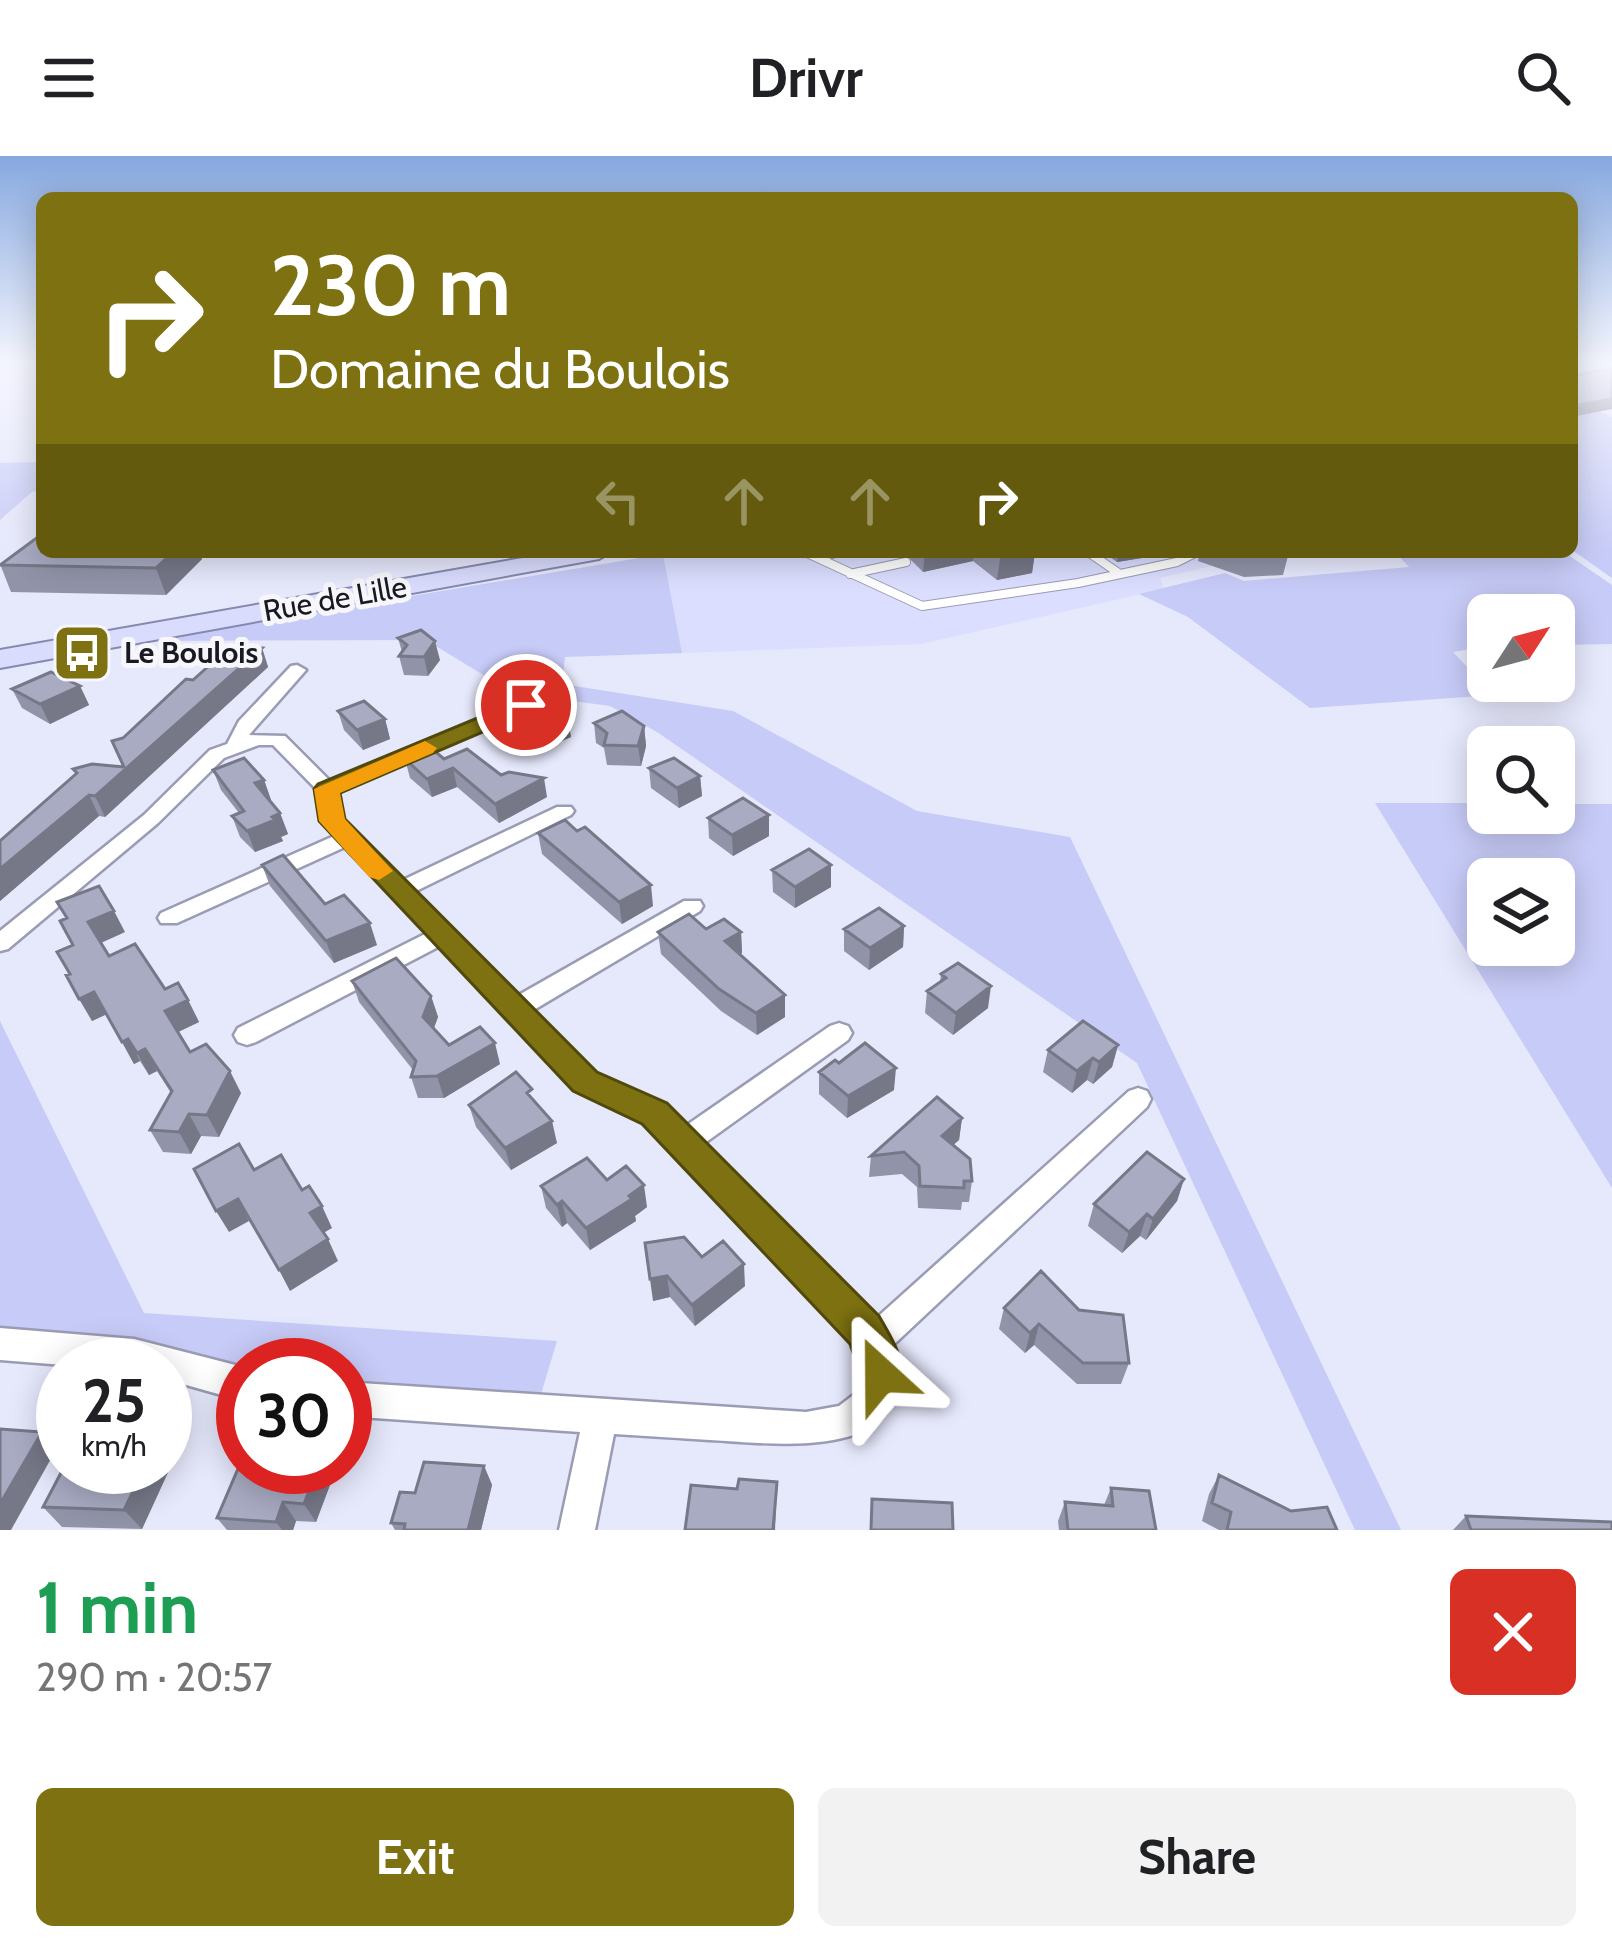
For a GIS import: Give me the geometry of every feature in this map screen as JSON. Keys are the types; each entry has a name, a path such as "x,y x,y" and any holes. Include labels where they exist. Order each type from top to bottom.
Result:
{"main road":[{"name":"Rue de Lille","path":"0,659 565,558"}],"street":[{"path":"236,744 244,724 297,670"},
{"path":"327,789 526,705"},
{"path":"0,943 151,819 210,759 236,744 278,740 327,789 330,817 347,838 441,936 585,1081 644,1107 682,1143 845,1309 873,1343 880,1360 877,1390 855,1415 819,1428 372,1401"},
{"path":"399,891 564,811"},
{"path":"169,918 347,838"},
{"path":"513,1010 692,906"},
{"path":"247,1035 441,936"},
{"path":"682,1143 839,1033"},
{"path":"873,1343 1138,1099"},
{"path":"0,1344 134,1355 216,1377"},
{"path":"577,1530 600,1416"}],"lane":[{"path":"818,558 922,606 1120,574 1176,558"},
{"path":"1097,558 1120,574"},
{"path":"850,574 906,562"}],"shaded area":[{"path":"1578,426 1612,426 1612,578 1578,554"},
{"path":"36,462 36,491 0,520 0,463"},
{"path":"639,558 664,558 682,653 565,657 562,684 733,711 917,811 1070,837 1401,1530 1355,1530 1137,1063 657,732 610,706 513,693 426,640 143,641"},
{"path":"664,558 1218,558 1221,564 1160,578 1164,589 921,644 682,653"},
{"path":"1401,558 1573,558 1612,585 1612,644 1575,645 1575,594 1467,594 1467,650 1453,652 1467,667 1467,697 1310,708 1188,617 1139,594 1225,573 1244,581 1409,567"},
{"path":"1375,803 1467,803 1467,834 1575,834 1575,804 1612,804 1612,1188 1475,966 1575,966 1575,858 1467,858 1467,952"},
{"path":"0,1021 144,1313 557,1341 541,1394 372,1381 372,1338 216,1338 216,1359 192,1353 192,1338 0,1327"}],"building":[{"path":"36,538 36,558 167,558 156,568 0,565"},
{"path":"421,630 435,641 424,657 399,656 407,645 398,638"},
{"path":"231,646 262,648 95,796 89,795 0,869 0,841 77,773 73,769 92,764 124,767 112,741 123,738 186,679 193,680"},
{"path":"51,672 80,686 40,704 12,689"},
{"path":"364,701 385,719 357,730 338,711"},
{"path":"544,702 568,720 536,734 512,715"},
{"path":"622,711 644,726 638,746 604,745 607,733 594,723"},
{"path":"431,748 444,759 467,749 501,775 544,778 495,804 453,768 427,779 405,759"},
{"path":"244,758 264,780 255,783 280,813 272,817 275,820 247,831 232,816 244,811 213,770"},
{"path":"674,758 700,776 677,788 649,768"},
{"path":"743,798 769,815 732,835 708,818"},
{"path":"565,820 577,831 585,827 651,885 619,902 538,833"},
{"path":"809,849 831,865 795,887 772,870"},
{"path":"283,855 325,904 344,895 370,923 326,941 262,865"},
{"path":"99,886 114,911 88,922 109,956 135,944 165,989 178,983 188,1000 165,1011 190,1052 206,1044 230,1071 207,1115 189,1114 179,1132 150,1130 172,1091 145,1049 137,1053 128,1039 122,1042 94,992 79,999 57,952 73,945 60,921 67,918 57,902"},
{"path":"879,908 904,926 870,948 844,929"},
{"path":"689,914 706,929 724,919 741,932 725,941 785,995 756,1013 719,989 658,932"},
{"path":"396,958 431,996 423,1017 449,1045 480,1027 495,1043 437,1076 411,1077 416,1061 352,981"},
{"path":"958,963 991,986 956,1013 927,991"},
{"path":"1083,1021 1118,1045 1099,1062 1093,1058 1077,1071 1048,1050"},
{"path":"865,1043 896,1068 848,1096 819,1072"},
{"path":"516,1072 552,1121 505,1148 469,1105"},
{"path":"937,1097 962,1118 942,1136 970,1159 972,1181 964,1181 964,1188 920,1186 919,1166 904,1152 871,1156"},
{"path":"239,1144 254,1170 281,1155 302,1190 309,1186 322,1206 310,1213 328,1239 279,1270 238,1199 216,1211 194,1169"},
{"path":"1147,1152 1184,1179 1153,1219 1147,1214 1129,1232 1094,1204"},
{"path":"587,1158 607,1180 626,1166 644,1185 629,1196 632,1199 586,1228 541,1186"},
{"path":"684,1237 702,1257 723,1241 744,1264 692,1305 667,1276 650,1279 645,1243"},
{"path":"1041,1271 1079,1310 1123,1315 1129,1363 1083,1363 1039,1324 1030,1333 1004,1308"},
{"path":"0,1429 36,1432 36,1442 0,1504"},
{"path":"424,1462 484,1466 468,1530 404,1530 405,1524 391,1523 400,1492 415,1493"},
{"path":"1219,1475 1291,1511 1327,1507 1337,1530 1227,1530 1231,1512 1212,1503"},
{"path":"739,1479 777,1482 773,1530 685,1530 691,1485 737,1489"},
{"path":"1111,1488 1149,1491 1156,1530 1068,1530 1065,1502 1113,1506"},
{"path":"50,1494 132,1494 124,1510 43,1507"},
{"path":"227,1494 308,1494 304,1504 283,1502 276,1522 217,1518"},
{"path":"872,1499 952,1503 953,1530 871,1530"},
{"path":"1466,1516 1612,1522 1612,1530 1471,1530"}],"slow traffic":[{"path":"379,871 332,821 327,789 425,748"}],"place":[{"name":"Le Boulois","path":"82,653"}],"route":[{"path":"526,705 327,789 332,821 585,1081 655,1114 864,1330 880,1360 881,1375"}]}
